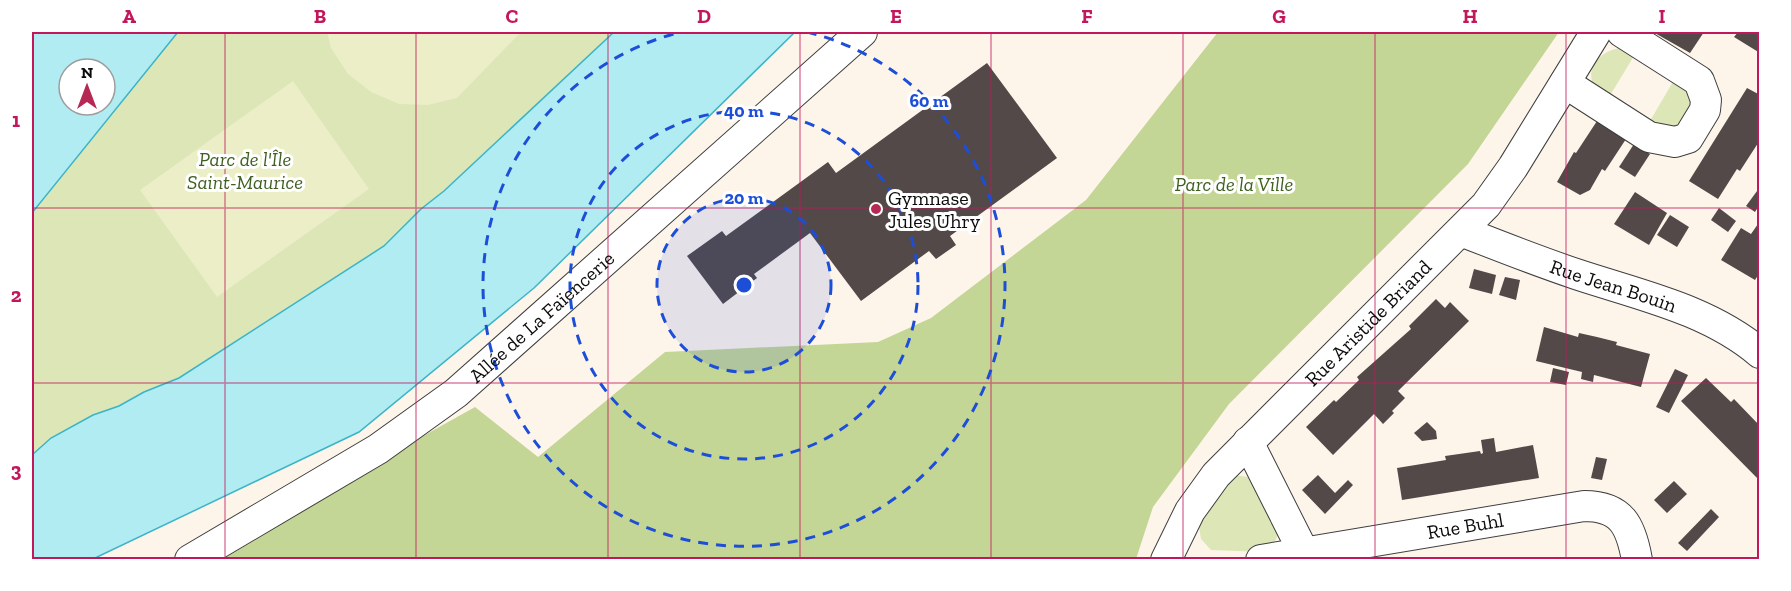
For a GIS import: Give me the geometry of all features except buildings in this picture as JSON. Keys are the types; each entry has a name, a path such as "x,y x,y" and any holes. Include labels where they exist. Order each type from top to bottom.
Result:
{"street":[{"name":"Allée de La Faïencerie","path":"190,560 378,449 456,393 862,32"},
{"name":"Rue Aristide Briand","path":"1166,560 1201,494 1248,442 1461,231 1500,188 1596,32"},
{"path":"1565,83 1649,137 1675,142 1688,138 1705,110 1706,100 1699,81 1622,32"},
{"name":"Rue Jean Bouin","path":"1461,231 1556,267 1701,315 1737,335 1760,353"},
{"path":"1248,442 1304,553"},
{"name":"Rue Buhl","path":"1261,560 1584,506 1605,508 1624,521 1633,538 1637,560"}],"green space":[{"name":"Parc de l'Île Saint-Maurice","path":"178,32 614,32 444,191 421,209 384,246 179,378 144,392 119,406 93,415 51,438 32,455 32,213 109,117 117,117 117,108"},
{"path":"327,32 521,32 457,98 428,105 399,104 371,92 348,74 331,48"},
{"name":"Parc de la Ville","path":"1218,32 1559,32 1468,164 1229,404 1153,507 1136,559 209,560 251,532 475,407 538,457 665,352 878,342 931,318 1086,200"},
{"path":"1624,47 1637,51 1606,102 1594,87 1592,71 1597,60 1603,55"},
{"path":"1677,75 1693,101 1679,128 1647,126"},
{"path":"293,81 369,189 217,297 140,190"},
{"path":"1233,475 1248,477 1252,481 1277,528 1278,535 1271,549 1264,552 1211,550 1201,539 1198,521"}],"water":[{"path":"32,32 178,32 117,108 117,57 57,57 57,117 109,117 32,213"},
{"path":"614,32 795,32 534,288 359,432 93,559 32,559 32,455 51,438 93,415 119,406 144,392 179,378 384,246 421,209 444,191"}],"place":[{"name":"Gymnase Jules Uhry","path":"876,209"}]}
